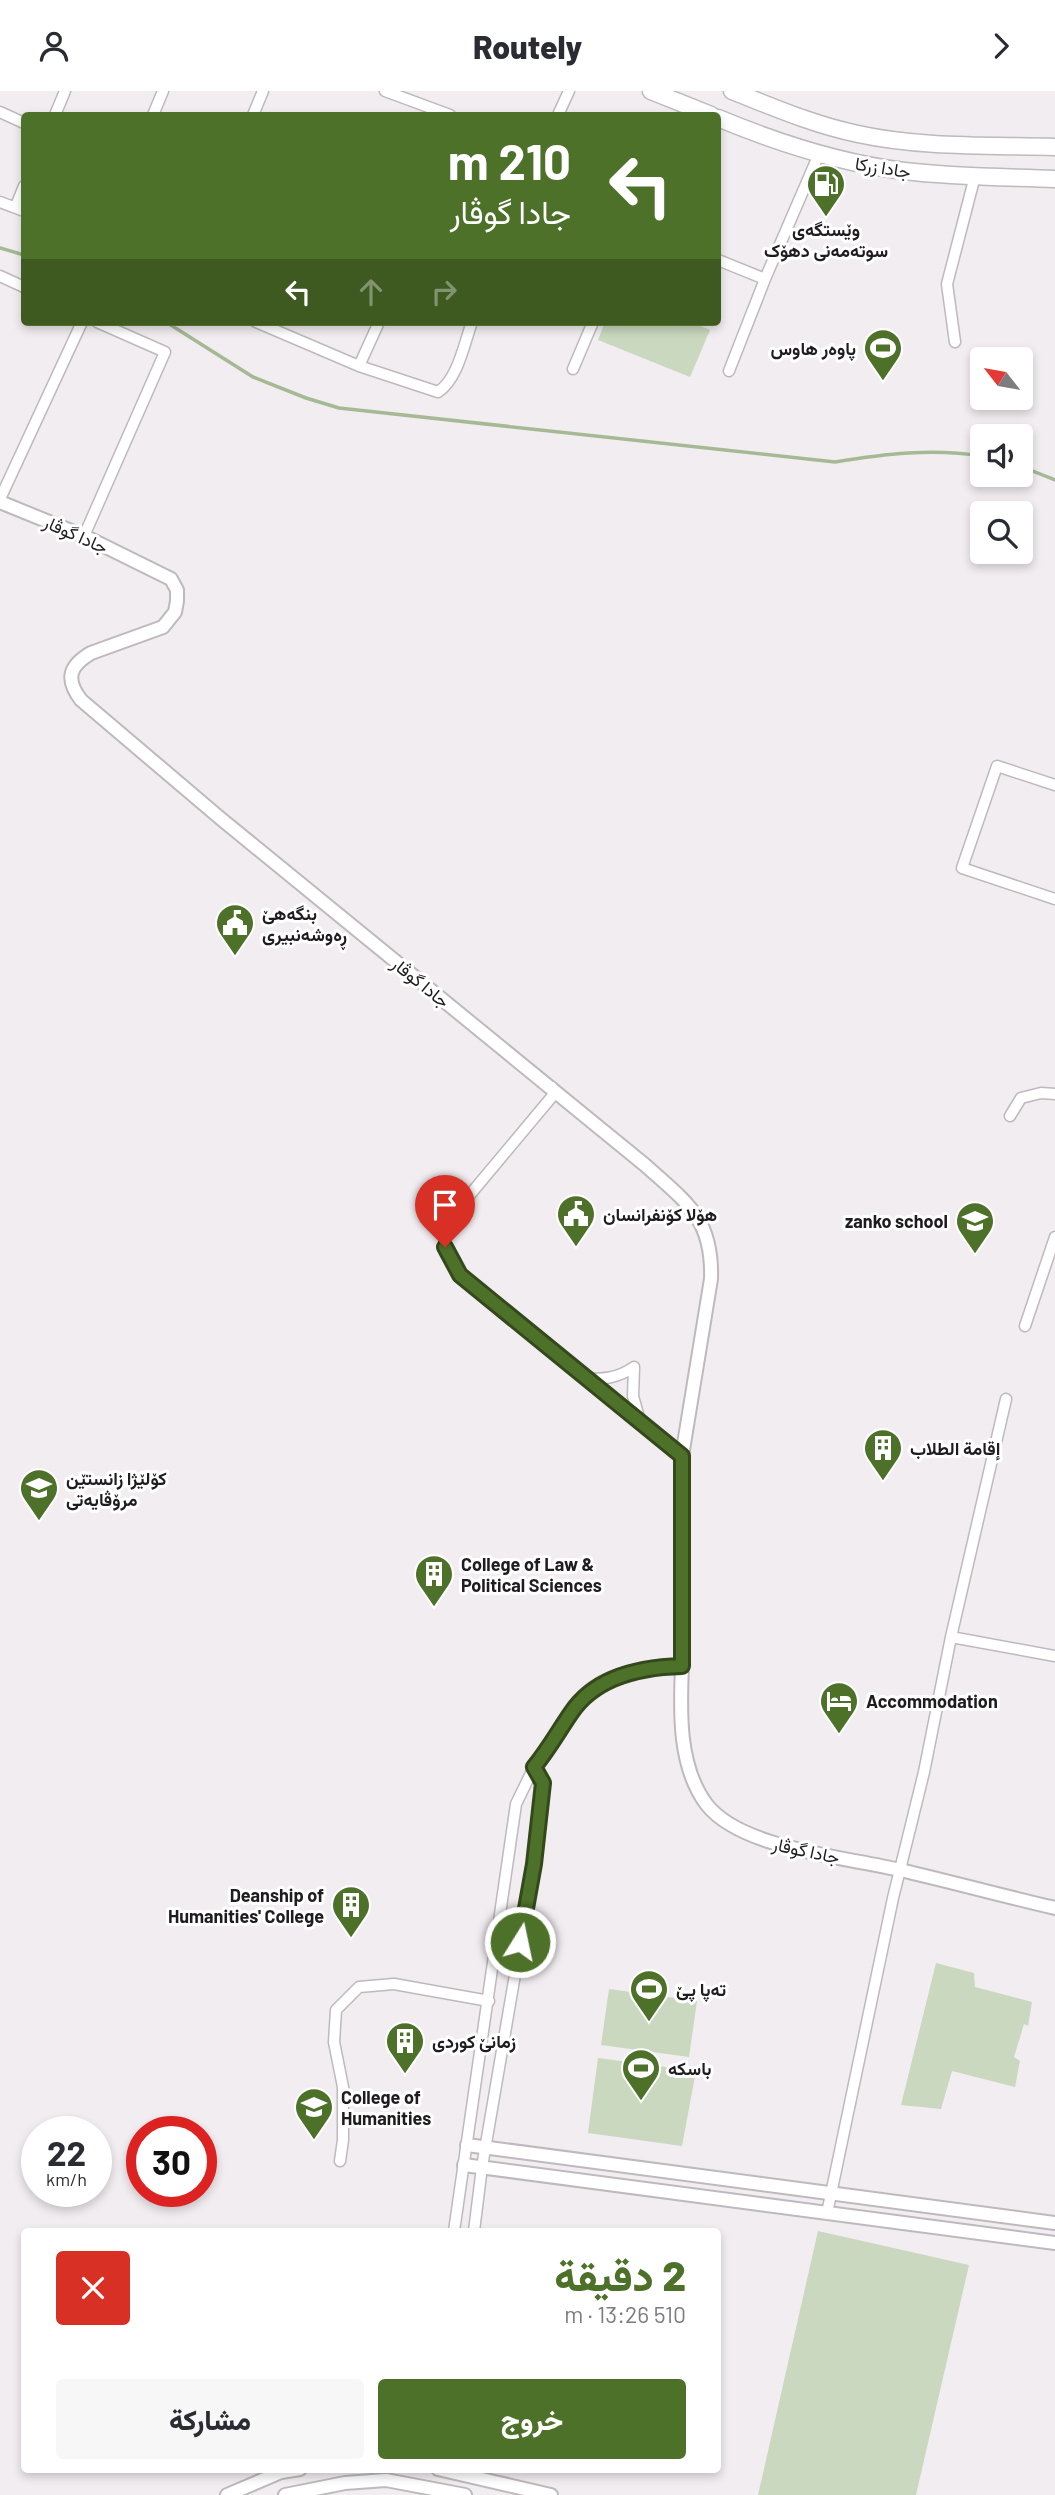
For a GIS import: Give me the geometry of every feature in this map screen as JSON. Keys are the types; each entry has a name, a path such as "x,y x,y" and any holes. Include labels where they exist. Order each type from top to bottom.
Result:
{"main road":[{"path":"652,91 704,112"},
{"name":"جادا زرکا","path":"732,91 813,123 858,134 912,142 1055,147"},
{"name":"جادا زرکا","path":"721,119 765,138 819,154 905,171 1055,179"}],"street":[{"path":"56,112 65,91"},
{"path":"154,112 163,91"},
{"path":"254,112 263,91"},
{"path":"385,91 442,112"},
{"path":"559,112 569,91"},
{"path":"0,112 21,122"},
{"path":"729,371 819,154"},
{"path":"956,342 947,284 975,176"},
{"path":"0,202 20,209"},
{"path":"721,261 765,279"},
{"path":"0,275 21,286"},
{"path":"0,501 80,326"},
{"path":"83,536 165,352 106,326"},
{"path":"265,326 359,366 438,392 446,387 452,376 471,326"},
{"path":"359,366 377,326"},
{"path":"573,369 591,326"},
{"name":"جادا گوڤار","path":"0,501 83,536 170,579 177,590 175,612 163,627 81,659 73,669 71,679 73,690 81,699 220,818 552,1087 688,1203 698,1216 707,1234 711,1279 682,1456 682,1724 685,1754 695,1784 715,1813 733,1827 770,1842 901,1870 1055,1908"},
{"path":"1055,785 997,766 962,868 1055,899"},
{"path":"552,1087 555,1093 447,1217 445,1247 460,1275 682,1456"},
{"path":"1010,1116 1021,1098 1041,1093 1055,1094"},
{"path":"1025,1326 1055,1237"},
{"path":"583,1377 600,1380 615,1377 634,1367 633,1396 640,1422"},
{"path":"827,2213 951,1637 1006,1399"},
{"path":"951,1637 1055,1656"},
{"path":"454,2228 516,1804 534,1767 586,1694 621,1676 682,1666"},
{"path":"474,2228 485,2148 534,1864 543,1783 534,1767"},
{"path":"340,2161 344,2087 334,2042 335,2010 359,1987 394,1984 489,2001"},
{"path":"467,2145 1055,2223"},
{"path":"464,2165 1055,2243"},
{"path":"227,2495 279,2473"},
{"path":"456,2473 551,2495"},
{"path":"285,2495 345,2483 386,2480 465,2495"}],"green space":[{"path":"603,326 700,326 710,330 690,377 598,340"},
{"path":"936,1963 974,1973 975,1987 1032,2002 1028,2026 1024,2024 1014,2057 1020,2061 1015,2087 952,2071 941,2109 901,2105"},
{"name":"تەپا پێ","path":"609,1989 697,2001 689,2057 601,2045"},
{"name":"باسکە","path":"598,2058 696,2071 682,2146 588,2133"},
{"path":"818,2231 969,2265 916,2495 758,2495"}],"waterway":[{"path":"0,248 21,254"},
{"path":"172,326 253,377 339,408 835,462 908,453 970,455"},
{"path":"1033,471 1055,480"}],"place":[{"name":"وێستگەی سوتەمەنی دهۆک","path":"826,218"},
{"name":"پاوەر هاوس","path":"883,382"},
{"name":"بنگه‌هێ ڕه‌وشه‌نبیرى","path":"235,957"},
{"name":"هۆلا كۆنفرانسان","path":"576,1248"},
{"name":"zanko school","path":"975,1255"},
{"name":"إقامة الطلاب","path":"883,1482"},
{"name":"كۆلێژا زانستێن مرۆڤایەتی","path":"39,1522"},
{"name":"College of Law & Political Sciences","path":"434,1608"},
{"name":"Accommodation","path":"839,1735"},
{"name":"Deanship of Humanities' College","path":"351,1939"},
{"name":"تەپا پێ","path":"649,2023"},
{"name":"زمانێ کوردی","path":"405,2075"},
{"name":"باسکە","path":"641,2102"},
{"name":"College of Humanities","path":"314,2141"}],"route":[{"path":"445,1247 460,1275 682,1456 682,1666 621,1676 586,1694 534,1767 543,1783 534,1864 520,1942"}]}
